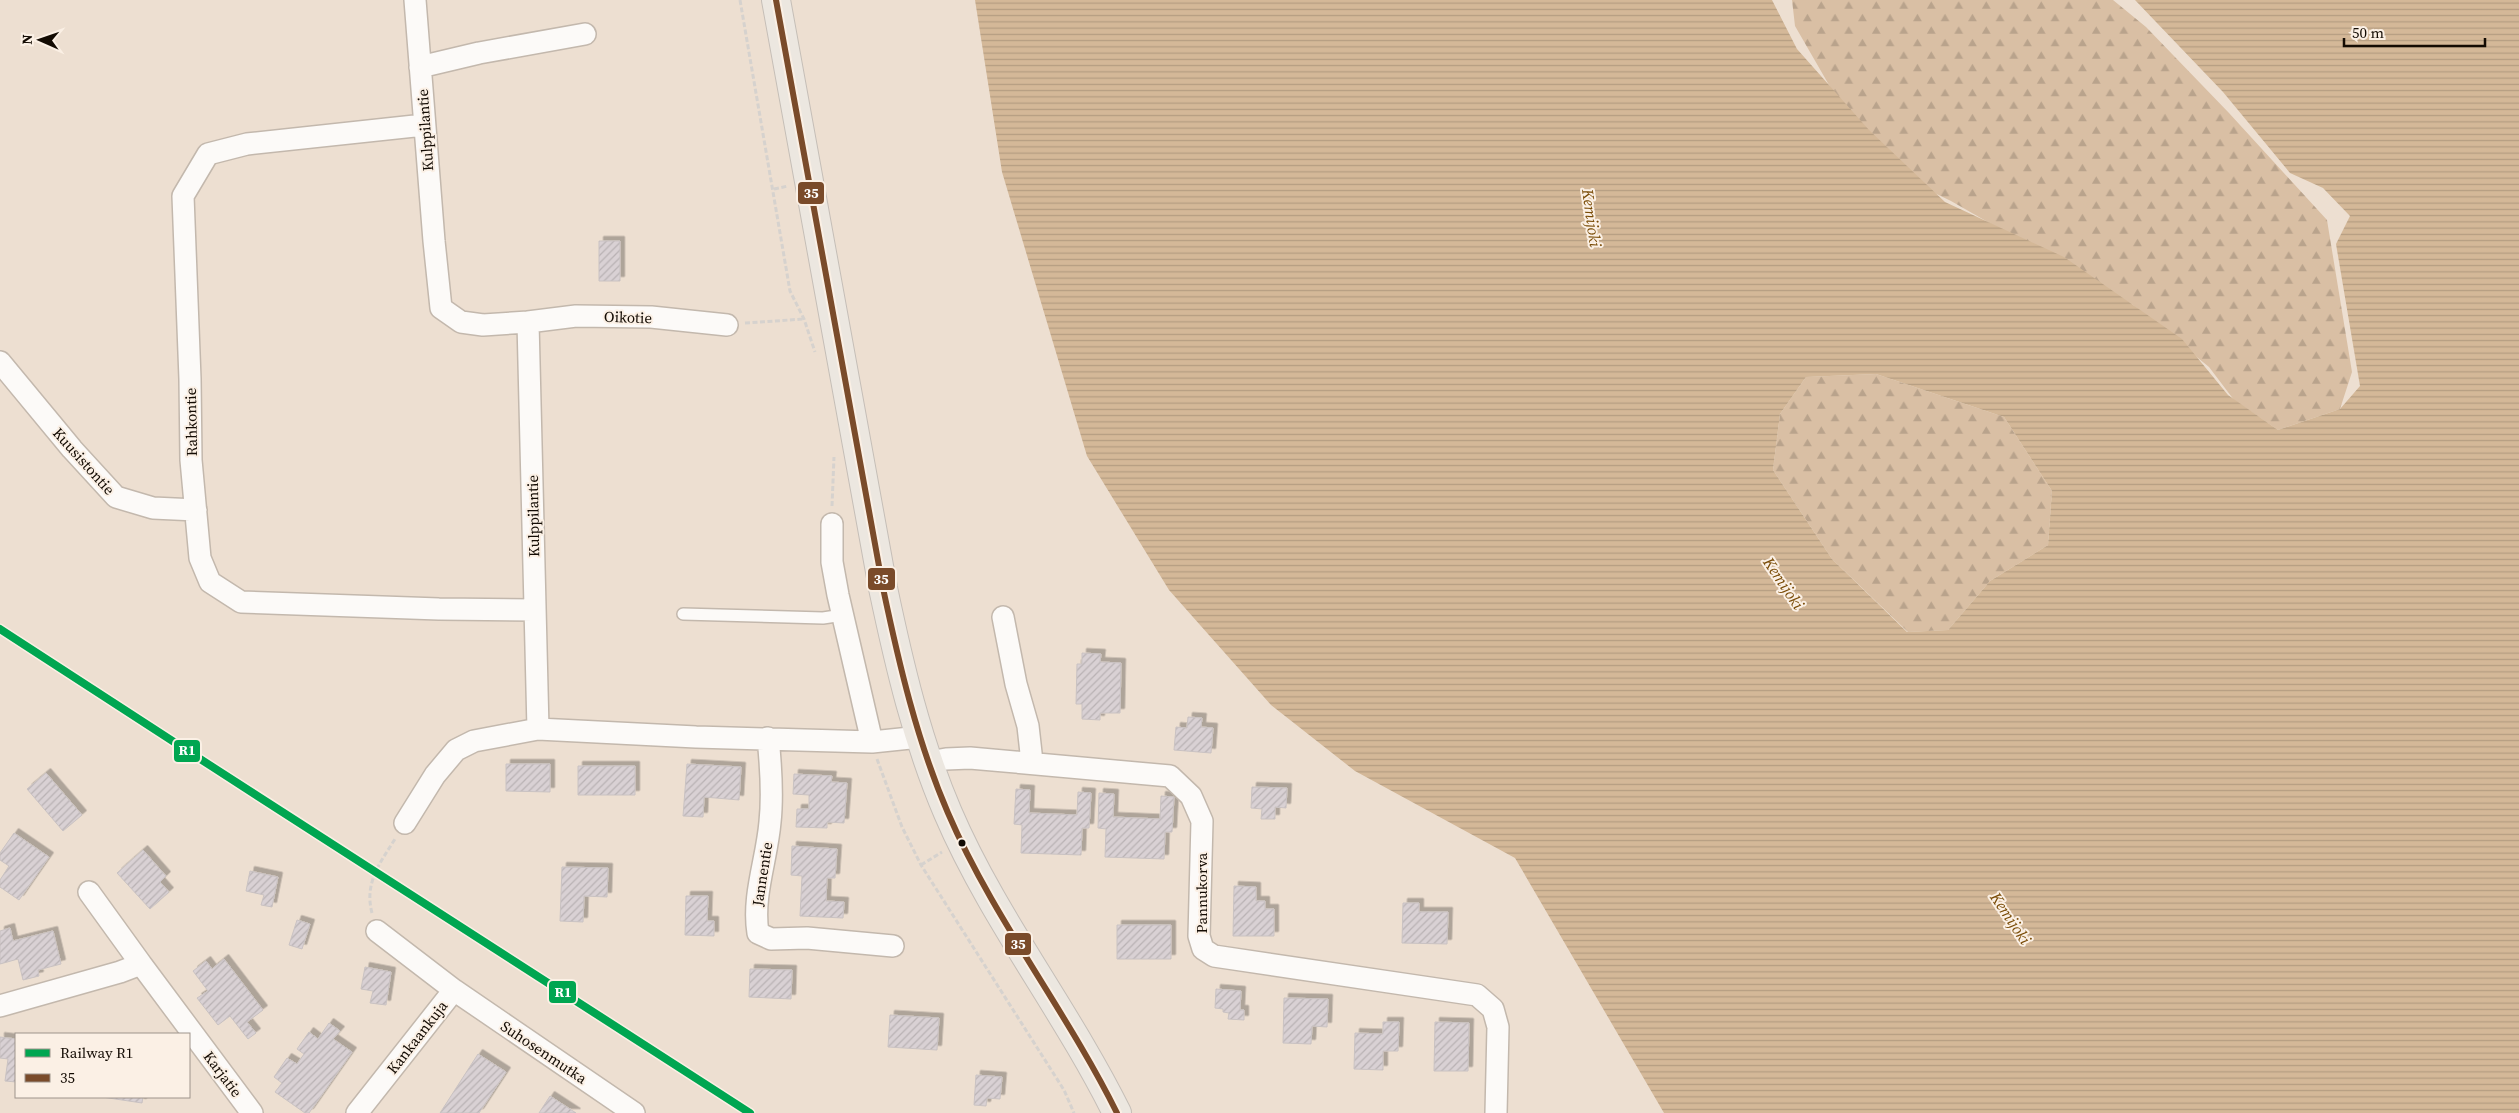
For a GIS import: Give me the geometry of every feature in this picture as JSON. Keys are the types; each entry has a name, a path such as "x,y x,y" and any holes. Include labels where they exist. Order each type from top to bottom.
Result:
{"main road":[{"path":"776,0 883,588 900,666 920,737 948,814 986,888 1096,1071 1117,1113"}],"street":[{"name":"Kulppilantie","path":"415,0 424,125 441,308 461,322 483,325 528,322 538,729"},
{"path":"420,67 479,53 585,34"},
{"name":"Rahkontie","path":"424,125 247,144 208,154 183,196 191,460 200,558 210,582 241,602 439,609 534,610"},
{"name":"Oikotie","path":"528,322 576,316 651,317 727,324"},
{"name":"Kuusistontie","path":"0,362 72,449 116,497 152,508 196,510"},
{"path":"832,524 832,562 842,615 872,742"},
{"path":"1003,617 1016,684 1028,726 1032,762"},
{"path":"405,823 435,775 456,750 474,741 538,729 872,742 920,737"},
{"name":"Jannentie","path":"768,738 773,778 770,824 756,915 758,933 771,939 807,938 893,946"},
{"name":"Pannukorva","path":"929,762 970,758 1032,762 1170,776 1191,796 1202,821 1199,936 1203,949 1214,956 1477,994 1494,1009 1498,1027 1496,1113"},
{"name":"Karjatie","path":"89,892 252,1113"},
{"name":"Kankaankuja","path":"357,1113 454,990 377,931"},
{"path":"0,1006 120,972 141,964"},
{"name":"Suhosenmutka","path":"454,990 634,1113"}],"lane":[{"path":"683,614 822,618 842,615"}],"path":[{"path":"740,0 774,189 790,291 804,319 818,360"},
{"path":"774,189 794,185"},
{"path":"727,324 804,319"},
{"path":"832,524 834,455"},
{"path":"872,742 902,827 921,865 1064,1090 1074,1113"},
{"path":"377,931 369,892 375,871 405,823"},
{"path":"921,865 942,852"}],"green space":[{"path":"1792,0 2113,0 2146,27 2229,113 2327,220 2352,372 2340,409 2278,430 2234,400 2209,367 2133,305 1951,201 1891,172 1863,144 1795,26"},
{"path":"1876,374 2004,417 2052,491 2048,545 1990,581 1948,630 1908,632 1832,559 1773,470 1780,414 1806,377"}],"water":[{"name":"Kemijoki","path":"975,0 1772,0 1797,49 1869,130 1945,202 2064,257 2182,339 2228,395 2278,430 2340,409 2360,386 2336,244 2350,216 2323,188 2290,173 2223,92 2135,0 2519,0 2519,1113 1664,1113 1515,858 1355,771 1271,705 1169,590 1087,456 1002,172","holes":["1876,374 2004,417 2052,491 2048,545 1990,581 1948,630 1907,632 1832,559 1773,470 1780,414 1806,377"]}],"building":[{"path":"599,241 620,241 620,281 599,281"},
{"path":"1082,653 1101,654 1100,662 1121,663 1120,713 1100,713 1100,720 1082,719 1082,704 1076,704 1077,664 1082,664"},
{"path":"1188,717 1202,718 1201,727 1213,728 1211,753 1174,750 1176,727 1187,728"},
{"path":"506,764 550,764 550,792 506,791"},
{"path":"687,764 741,767 739,800 704,797 703,817 683,816"},
{"path":"578,766 635,766 635,795 578,795"},
{"path":"46,773 82,815 63,831 27,789"},
{"path":"794,774 832,776 831,782 847,783 844,823 827,822 827,828 796,827 797,809 809,809 809,795 793,794"},
{"path":"1252,787 1287,788 1286,808 1275,807 1275,819 1261,819 1262,809 1251,808"},
{"path":"1016,789 1030,790 1029,813 1077,815 1078,792 1091,793 1089,828 1082,828 1081,855 1021,853 1022,825 1014,824"},
{"path":"1099,793 1114,794 1113,817 1160,819 1161,796 1174,797 1172,832 1165,832 1164,859 1105,857 1106,829 1098,828"},
{"path":"14,833 49,857 19,900 0,887 0,880 9,866 0,860 0,853"},
{"path":"792,846 837,849 835,878 827,878 826,901 844,902 843,918 800,916 802,876 791,875"},
{"path":"143,850 166,876 160,882 169,892 150,909 117,873"},
{"path":"562,867 608,868 607,897 584,896 583,922 560,921"},
{"path":"250,871 278,877 272,907 261,905 264,895 246,891"},
{"path":"1234,886 1256,887 1256,901 1265,901 1265,909 1274,909 1274,936 1233,936"},
{"path":"686,896 708,896 707,921 714,921 714,936 685,935"},
{"path":"1403,903 1419,903 1419,912 1448,912 1447,944 1402,943"},
{"path":"297,920 310,924 302,949 289,945"},
{"path":"1117,925 1171,925 1171,959 1117,959"},
{"path":"10,928 13,941 53,931 61,964 38,970 39,976 23,980 18,959 0,964 0,931"},
{"path":"224,959 263,1010 247,1022 256,1033 248,1039 230,1016 218,1025 197,998 208,991 193,971 206,961 212,969"},
{"path":"365,967 391,972 386,1005 370,1003 373,991 361,989"},
{"path":"750,969 792,970 791,999 749,997"},
{"path":"1216,989 1241,991 1240,1010 1244,1010 1244,1020 1228,1019 1229,1013 1223,1012 1223,1009 1215,1008"},
{"path":"1284,998 1328,999 1327,1027 1312,1026 1311,1044 1283,1043"},
{"path":"890,1015 939,1018 937,1050 888,1047"},
{"path":"1383,1022 1399,1022 1398,1051 1383,1051 1383,1070 1354,1069 1355,1033 1383,1034"},
{"path":"1435,1022 1469,1023 1468,1071 1434,1071"},
{"path":"329,1023 340,1031 333,1039 352,1052 309,1113 305,1113 275,1092 282,1083 274,1077 287,1058 297,1064 304,1054 297,1049 309,1032 318,1039"},
{"path":"0,1037 15,1039 15,1082 5,1081 8,1059 0,1058"},
{"path":"478,1054 506,1072 479,1113 440,1113"},
{"path":"976,1075 1002,1077 1000,1099 987,1098 986,1106 974,1105"},
{"path":"550,1096 576,1113 539,1113"},
{"path":"109,1098 143,1098 142,1103"}],"rail line":[{"name":"R1","path":"0,629 750,1113"}],"transit line":[{"name":"35","path":"776,0 883,588 902,674 918,730 937,786 966,852 986,890 1075,1037 1117,1113"}]}
